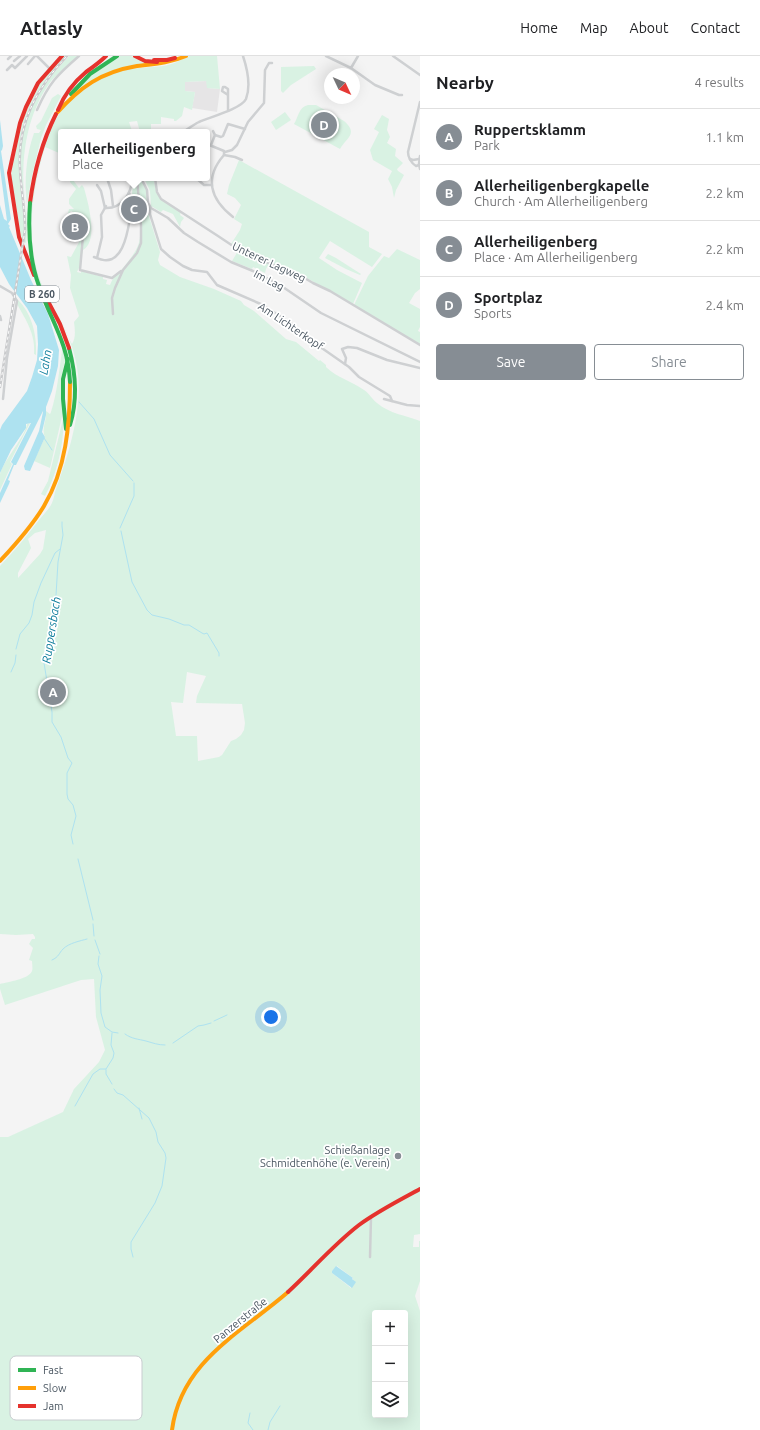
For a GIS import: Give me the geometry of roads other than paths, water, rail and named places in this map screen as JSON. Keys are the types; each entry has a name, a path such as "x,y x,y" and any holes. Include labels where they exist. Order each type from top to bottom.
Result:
{"main road":[{"path":"62,56 38,83 23,115 9,176 20,244 34,276 62,329 70,348"},
{"name":"B 260","path":"0,561 31,525 47,500 59,470 67,433 70,409 69,363 64,343 41,292 33,265 29,234 30,202 36,164 44,138 64,98 81,77 106,56"},
{"name":"B 260","path":"56,114 82,81 99,67 117,56"},
{"path":"135,56 161,62 180,57"},
{"path":"161,60 176,56"},
{"path":"141,58 161,60 186,56"},
{"path":"56,114 79,90 105,74 127,68 164,64 180,57"},
{"name":"B 260","path":"67,433 72,418 76,393 75,372 70,348"},
{"name":"B 260","path":"67,433 63,399 63,380 70,348"},
{"name":"Panzerstraße","path":"172,1430 178,1400 200,1366 221,1346 294,1287 342,1240 384,1208 420,1189"}],"street":[{"path":"8,60 12,56"},
{"path":"14,61 20,56"},
{"path":"7,70 12,65 15,68 27,56"},
{"path":"28,64 36,56 50,69"},
{"path":"36,110 51,84 62,71 80,56"},
{"path":"188,129 199,122 241,104 246,98 248,82 243,56"},
{"path":"326,56 351,68 358,56"},
{"path":"393,56 398,57 420,75"},
{"path":"233,217 222,208 217,201 213,193 212,176 224,153 234,148 240,141 248,122 264,103 265,70 269,63 272,63"},
{"path":"360,75 374,85 402,95"},
{"path":"228,95 228,110"},
{"path":"419,166 411,159 408,152 420,102"},
{"path":"215,135 223,136 228,124 245,129"},
{"path":"213,131 215,135 211,145 224,153 242,160"},
{"path":"419,166 420,156"},
{"path":"411,159 419,159"},
{"path":"108,181 113,206"},
{"path":"129,193 131,197 130,216 123,246 112,259 106,260 95,257 102,238 101,215 106,207 113,206 122,201 129,193 131,181"},
{"path":"79,220 82,236 80,270 112,278 123,270 137,253 141,242 137,181"},
{"path":"143,181 147,190 148,203 150,207"},
{"name":"Unterer Lagweg","path":"155,181 157,192 163,201 236,248 263,261 296,273 330,291 420,345"},
{"path":"199,181 204,185 212,185"},
{"path":"97,185 106,207"},
{"name":"Im Lag","path":"150,207 167,218 192,238 231,262 253,271 280,285 321,313 420,362"},
{"name":"Am Lichterkopf","path":"150,207 150,214 160,247 170,257 192,270 207,272 217,285 263,305 292,324 316,344 331,353 353,370 359,377 390,396 392,401"},
{"path":"113,314 112,297 123,270"},
{"path":"0,286 12,293 17,301 7,358 2,399"},
{"path":"0,316 1,320"},
{"path":"345,365 346,358 342,349 348,347 357,348 388,360 420,368"},
{"name":"Am Lichterkopf","path":"384,399 407,405 420,406"},
{"path":"370,1257 371,1217"}],"water":[{"name":"Lahn","path":"0,120 3,146 1,151 11,219 8,224 31,280 48,314 59,350 58,366 52,391 46,407 46,415 42,432 45,437 30,471 25,470 24,466 39,431 43,411 16,465 14,465 8,480 10,481 9,484 0,503 0,493 13,464 11,462 31,423 26,424 26,428 11,450 0,473 0,430 2,425 27,391 37,360 38,344 37,326 27,308 9,284 0,267 0,205 4,219 7,221 0,168"},
{"path":"336,1266 353,1278 352,1279 356,1282 352,1288 332,1273"}],"waterway":[{"path":"79,402 94,419 110,455 133,481"},
{"name":"Ruppersbach","path":"44,438 52,450"},
{"path":"120,528 134,496 134,483"},
{"name":"Ruppersbach","path":"62,522 63,535 58,562 54,628 44,663 52,712 52,722 61,737 68,758 72,763 67,773 67,794 68,799 73,805 76,816 71,835 73,844"},
{"path":"121,531 132,582 147,610 152,615 169,619 184,625 189,625 204,634 207,633 219,653 219,656"},
{"path":"16,649 20,634 29,623 34,602 41,583 55,553 60,549"},
{"path":"11,672 15,663 16,655"},
{"name":"Ruppersbach","path":"78,859 93,920"},
{"name":"Ruppersbach","path":"93,924 94,936"},
{"path":"52,960 56,958 68,945 87,939"},
{"name":"Ruppersbach","path":"95,940 100,954"},
{"name":"Ruppersbach","path":"99,956 98,964 102,976 100,990 101,1013 105,1027 112,1032 118,1033"},
{"path":"214,1021 227,1015"},
{"path":"173,1043 198,1026 211,1023"},
{"name":"Ruppersbach","path":"106,1069 113,1058 114,1053 111,1045 112,1033"},
{"path":"125,1034 135,1039 165,1045"},
{"name":"Ruppersbach","path":"75,1106 93,1074 100,1069 106,1069"},
{"path":"106,1070 106,1074 112,1084"},
{"path":"114,1089 149,1118 166,1158 162,1186 155,1203 131,1242 133,1257"},
{"path":"139,1108 142,1119"},
{"path":"268,1430 270,1422 280,1406"},
{"path":"250,1413 248,1423 253,1430"}],"railway":[{"path":"0,387 25,230 20,169 22,136 31,107 38,94 56,68 67,56"}],"place":[{"name":"Sportplaz","path":"324,125"},
{"name":"Allerheiligenberg","path":"134,209"},
{"name":"Allerheiligenbergkapelle","path":"75,227"},
{"name":"Ruppertsklamm","path":"53,692"},
{"name":"Schießanlage Schmidtenhöhe (e. Verein)","path":"398,1156"}]}
